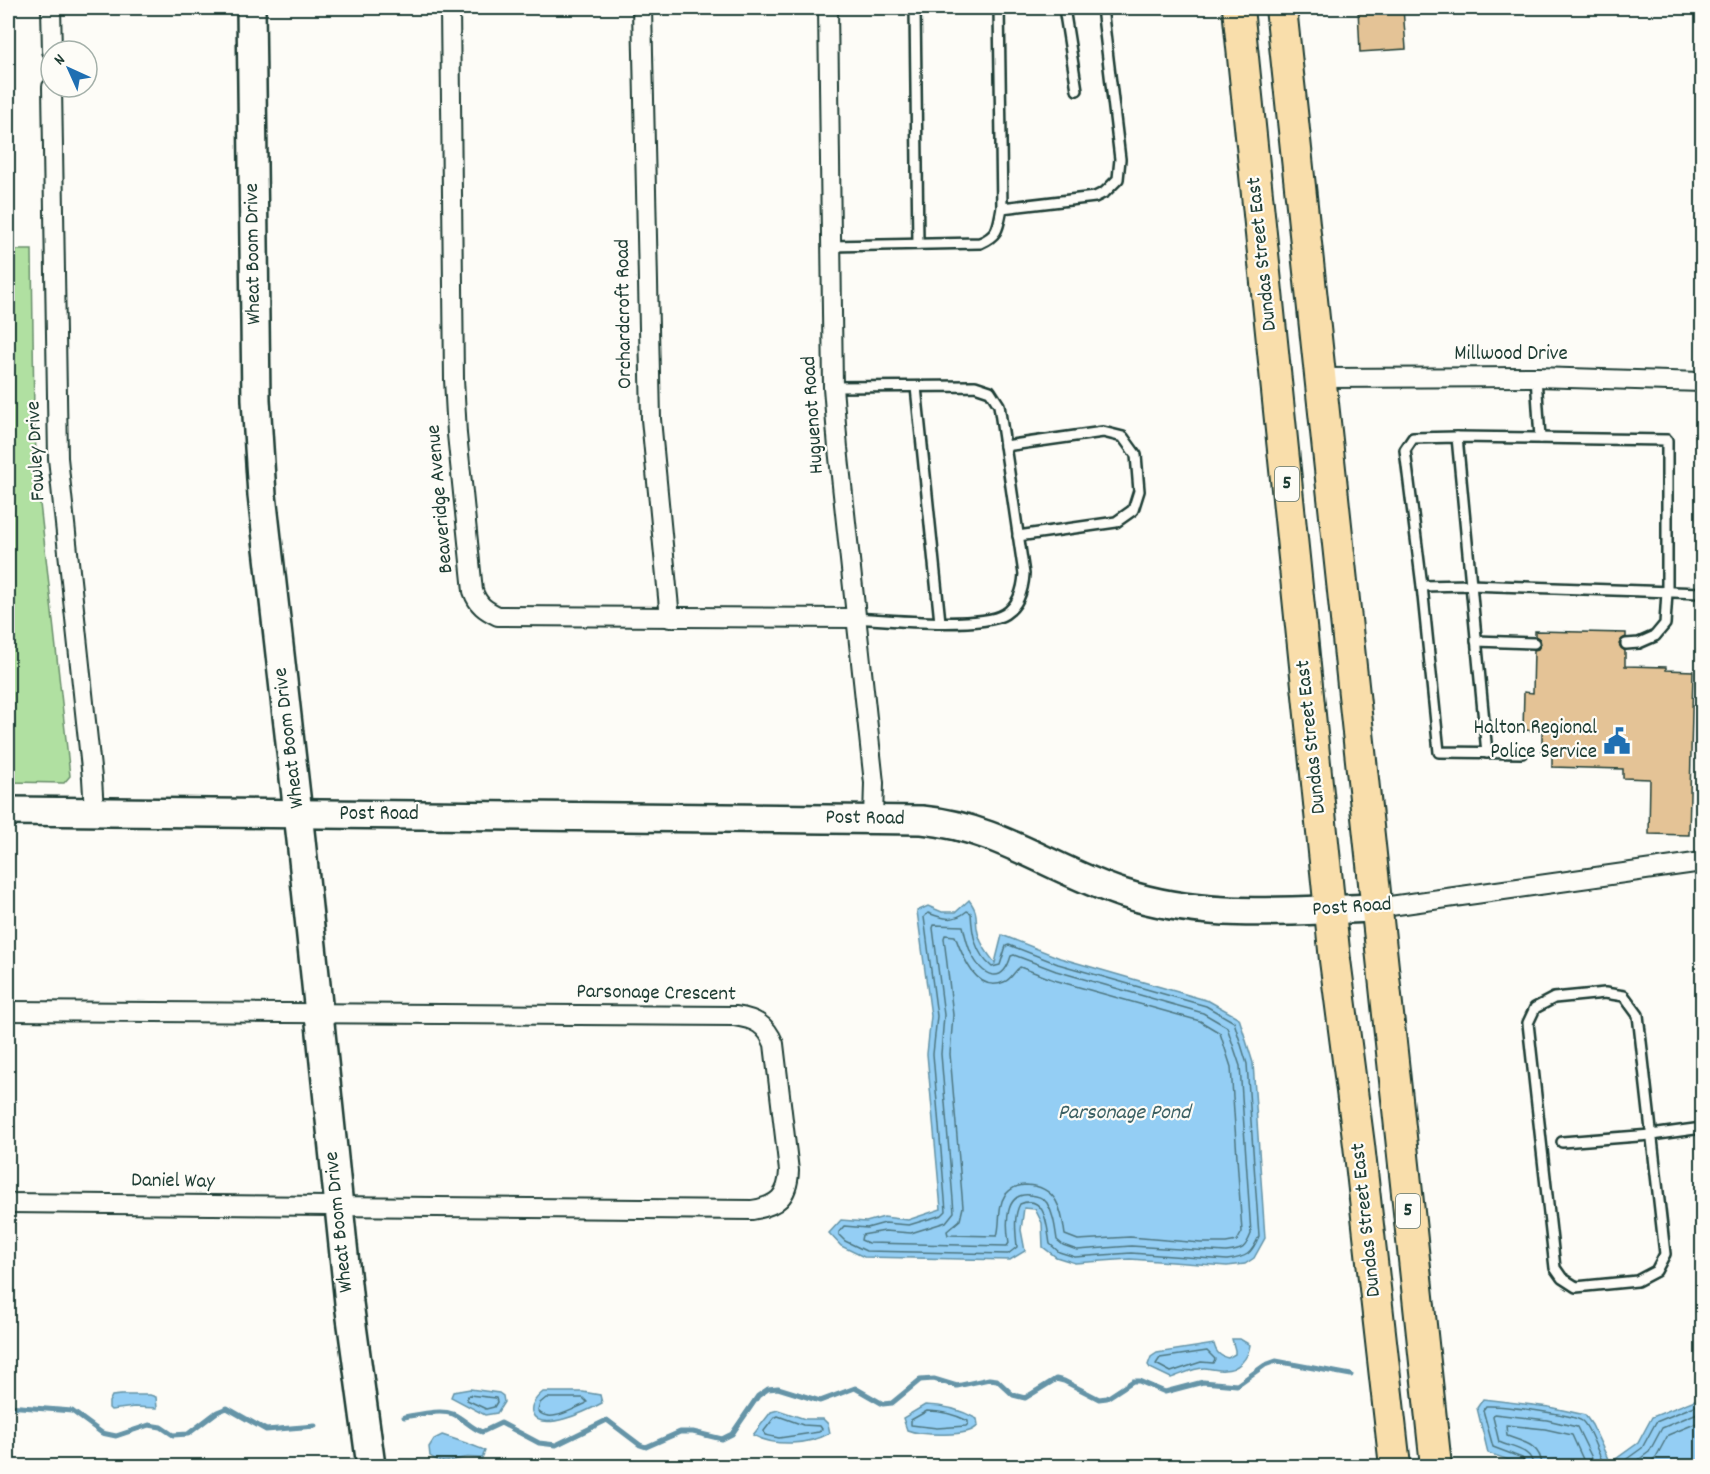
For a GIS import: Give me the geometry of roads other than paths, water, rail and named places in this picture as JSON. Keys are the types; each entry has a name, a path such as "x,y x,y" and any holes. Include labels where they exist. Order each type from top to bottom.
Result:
{"main road":[{"name":"Dundas Street East","path":"1238,8 1330,909 1395,1467"},
{"name":"Dundas Street East","path":"1281,8 1436,1467"}],"street":[{"path":"51,8 52,39"},
{"name":"Wheat Boom Drive","path":"251,8 256,410 262,495 339,1206 371,1467"},
{"name":"Beaveridge Avenue","path":"450,8 454,379 471,579 477,602 485,610 498,616 856,618"},
{"name":"Orchardcroft Road","path":"642,8 650,407 670,618"},
{"name":"Huguenot Road","path":"828,8 833,387 874,783 873,819"},
{"name":"Fowley Drive","path":"52,99 58,458 94,811"},
{"name":"Millwood Drive","path":"1320,378 1536,377 1702,382"},
{"name":"Post Road","path":"8,811 938,821 980,831 1006,841 1090,881 1121,893 1176,907 1250,913 1376,908 1702,862"},
{"path":"8,1011 319,1014"},
{"name":"Parsonage Crescent","path":"319,1014 726,1016 758,1021 770,1034 774,1044 789,1171 786,1189 781,1198 772,1205 752,1210 339,1206"},
{"name":"Daniel Way","path":"8,1203 339,1206"}],"lane":[{"path":"915,8 918,244"},
{"path":"831,246 980,243 991,238 998,230 1002,208 999,8"},
{"path":"1064,8 1077,90"},
{"path":"1002,208 1095,197 1105,192 1118,179 1120,159 1102,8"},
{"path":"1536,377 1540,438"},
{"path":"833,387 975,386 990,391 999,405 1024,582 1014,607 990,621 940,622 856,618"},
{"path":"916,387 940,622"},
{"path":"1005,446 1103,432 1123,437 1136,455 1138,491 1133,510 1116,522 1018,536"},
{"path":"1457,437 1487,753"},
{"path":"1522,753 1439,753 1405,450 1413,438 1667,440 1665,624 1655,636 1639,643 1626,644"},
{"path":"1422,586 1470,585 1702,593"},
{"path":"1476,641 1534,643"},
{"path":"1605,993 1624,996 1638,1015 1651,1135 1665,1254 1656,1271 1637,1281 1576,1287 1562,1278 1555,1268 1528,1023 1534,1008 1554,998 1605,993"},
{"path":"1562,1142 1651,1135 1702,1128"}],"water":[{"name":"Parsonage Pond","path":"969,900 976,913 981,941 995,963 1002,935 1060,958 1209,1001 1239,1018 1253,1063 1265,1238 1254,1258 1245,1264 1227,1266 1130,1259 1075,1263 1056,1257 1043,1247 1042,1223 1035,1209 1024,1208 1021,1230 1025,1251 1010,1260 864,1257 841,1246 829,1233 841,1220 866,1222 884,1217 908,1220 941,1209 927,1054 931,1016 917,911 928,906 942,912 956,912"},
{"path":"1232,1339 1240,1339 1250,1345 1242,1363 1229,1370 1200,1368 1171,1378 1148,1365 1151,1357 1157,1353 1214,1344 1218,1353 1228,1358 1235,1354"},
{"path":"470,1389 499,1393 503,1396 504,1402 497,1413 485,1415 451,1397 453,1392"},
{"path":"543,1392 583,1392 600,1395 602,1403 565,1419 544,1421 536,1419 532,1412 534,1401"},
{"path":"112,1396 156,1397 157,1408 134,1407 111,1410 109,1402"},
{"path":"1702,1397 1702,1464 1697,1466 1527,1466 1488,1453 1477,1408 1483,1399 1549,1407 1585,1415 1610,1463 1638,1443 1652,1417"},
{"path":"925,1405 945,1407 965,1413 977,1419 978,1425 973,1429 955,1434 933,1434 907,1430 903,1418"},
{"path":"778,1410 805,1419 823,1419 828,1424 830,1433 812,1440 792,1443 771,1441 753,1435 771,1412"},
{"path":"442,1435 485,1451 482,1458 465,1457 446,1461 435,1459 430,1456 429,1447 434,1439"}],"waterway":[{"path":"404,1417 441,1412 453,1414 482,1432 501,1423 539,1443 556,1445 607,1420 646,1447 680,1432 693,1432 722,1439 732,1434 758,1396 768,1389 778,1388 820,1401 855,1388 883,1404 892,1403 920,1380 934,1379 957,1386 989,1379 997,1380 1013,1395 1025,1398 1056,1379 1099,1399 1107,1398 1133,1381 1139,1381 1165,1392 1203,1382 1237,1385 1265,1365 1276,1361 1351,1375"},
{"path":"8,1406 72,1411 102,1433 116,1436 149,1425 161,1427 173,1435 188,1434 217,1412 227,1408 266,1430 315,1426"}],"place":[{"name":"Halton Regional Police Service","path":"1617,741"}]}
